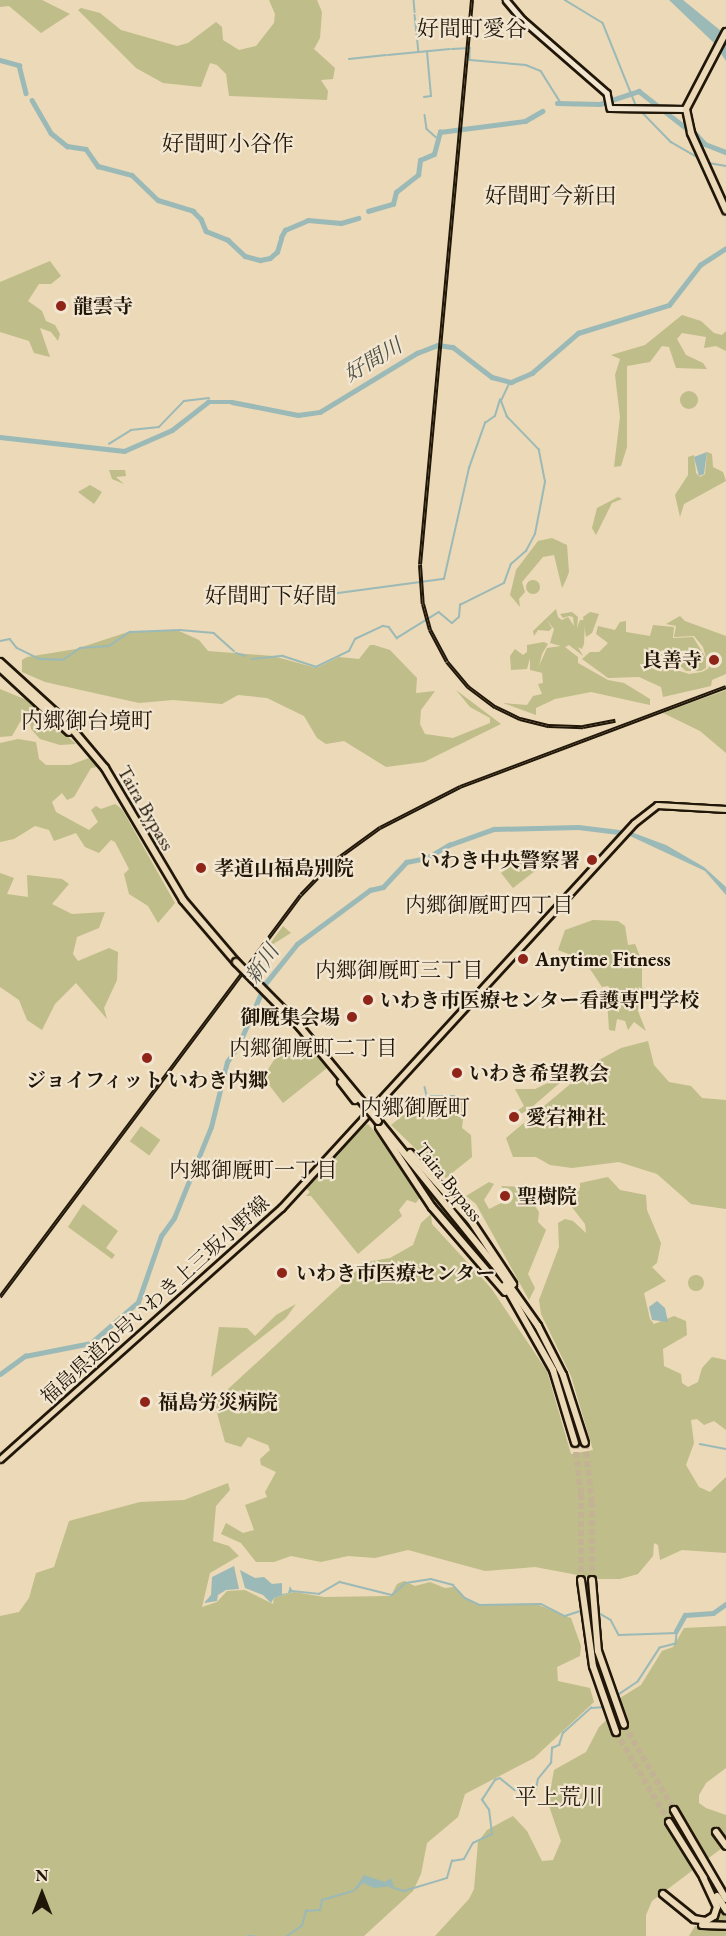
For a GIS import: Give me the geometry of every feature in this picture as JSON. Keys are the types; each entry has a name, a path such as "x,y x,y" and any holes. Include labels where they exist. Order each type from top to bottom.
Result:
{"highway":[{"path":"726,32 686,109 690,130 726,210"},
{"name":"Taira Bypass","path":"0,662 76,737 104,769 183,900 235,963 300,1027 520,1300 563,1375 585,1443"},
{"name":"Taira Bypass","path":"0,668 76,737"},
{"path":"378,1123 432,1207 507,1294 541,1345"},
{"path":"378,1123 476,1228 539,1324 563,1375"},
{"name":"Taira Bypass","path":"440,1200 503,1282 541,1345 565,1402 575,1443"},
{"path":"581,1581 585,1626 599,1687 615,1730"},
{"path":"592,1583 595,1629 604,1672 623,1721"},
{"path":"674,1810 726,1899"},
{"path":"669,1822 726,1911"},
{"path":"705,1863 726,1892"},
{"path":"703,1877 717,1906 714,1916 706,1922 694,1919 663,1894 695,1923 726,1926"}],"main road":[{"path":"506,0 523,20 607,93 610,108 686,109"},
{"name":"福島県道20号いわき上三坂小野線","path":"0,1459 281,1208 645,813 663,805 726,809"}],"shaded area":[{"path":"0,0 42,0 70,14 41,33 9,6 0,7"},
{"path":"269,0 317,0 322,12 320,38 314,49 335,68 333,79 321,80 328,91 327,100 229,96 226,74 217,65 210,63 201,87 163,83 136,68 78,10 81,8 100,13 121,30 177,46 188,43 216,22 222,27 223,40 239,50 256,46 274,23 275,14"},
{"path":"50,261 61,276 51,284 39,284 28,301 42,311 46,321 55,325 60,334 58,341 51,332 40,328 50,357 34,353 29,341 0,332 0,282"},
{"path":"682,315 701,321 714,333 722,335 726,331 726,351 716,346 704,348 706,337 682,333 677,339 686,355 703,363 707,369 676,368 669,347 662,346 650,362 627,366 627,447 621,466 614,467 620,417 615,375 620,359 611,355 645,345"},
{"path":"689,391 695,394 698,400 695,406 689,409 683,406 680,400 683,394"},
{"path":"707,452 712,454 713,467 723,472 726,481 684,504 680,517 675,495 688,475 688,457 694,455 696,473 700,477 705,474"},
{"path":"109,470 125,470 126,476 116,477 124,484 112,479"},
{"path":"90,485 102,492 94,504 78,492"},
{"path":"618,497 622,499 612,503 596,535 592,528 597,508"},
{"path":"552,538 567,545 569,572 566,580 562,588 554,555 543,557 522,582 525,592 519,599 520,607 510,595 516,570 538,541"},
{"path":"530,580 536,580 540,587 536,594 530,594 526,590 526,584"},
{"path":"556,609 558,617 562,620 568,617 574,626 573,617 569,616 563,618 560,614 572,612 578,617 577,628 580,620 585,620 584,644 582,649 578,647 583,656 569,645 565,647 578,657 578,663 608,680 624,683 650,699 650,705 591,692 555,699 536,708 536,715 503,703 527,705 533,696 542,694 538,684 543,683 542,673 547,674 530,670 530,658 527,669 511,670 510,656 515,649 523,655 527,652 527,645 544,642 548,644 539,666 547,648 561,646 550,643 554,629 546,619 552,628 549,631 538,630 534,636 533,631"},
{"path":"590,612 599,614 592,633 586,637 583,617"},
{"path":"680,616 685,621 726,636 726,674 712,680 711,686 663,697 661,687 639,677 608,678 582,659 590,652 599,652 608,643 596,634 598,626 615,630 620,622 626,621 626,632 650,636 653,625 674,627 673,638 693,637 706,658 706,668 701,671 686,671 669,656 652,655 647,666 658,671 670,668 689,674 702,672 709,668 703,647 694,636 674,637 676,626 666,624"},
{"path":"177,630 199,640 208,651 273,656 316,668 339,657 359,659 370,645 374,645 390,650 417,678 416,693 435,691 421,710 420,724 425,734 453,738 490,723 490,718 470,707 456,690 501,724 424,762 386,767 344,741 326,744 317,738 304,716 267,698 238,695 222,704 173,700 139,703 45,682 22,672 22,660 27,657 76,649 128,632"},
{"path":"0,689 29,701 76,744 60,745 40,739 31,729 29,716 20,722 12,736 0,737"},
{"path":"726,690 726,753 700,731 663,713"},
{"path":"18,739 36,742 39,759 46,765 70,765 89,758 97,767 91,768 74,797 67,800 62,793 52,802 56,812 89,830 98,822 91,810 96,806 101,809 115,804 122,809 175,903 158,923 148,906 129,894 124,874 129,869 115,842 111,840 99,853 85,847 76,833 54,841 49,830 35,826 14,839 0,842 0,743"},
{"path":"530,860 544,864 513,888 501,873 519,861"},
{"path":"0,873 14,878 7,894 28,897 27,875 62,879 69,884 52,904 72,914 105,912 99,928 77,937 73,954 78,961 109,948 118,952 117,980 104,1008 107,1019 76,983 55,1004 42,1030 27,1020 19,1000 0,987"},
{"path":"593,920 618,921 625,926 628,945 635,944 642,961 642,987 647,1002 639,1005 638,1011 646,1031 634,1022 628,1030 625,1021 617,1019 615,1031 609,1030 607,999 613,992 608,986 602,987 584,960 558,950 565,930"},
{"path":"283,926 291,933 270,946 269,945"},
{"path":"300,1036 327,1068 283,1103 263,1077 276,1057"},
{"path":"648,1041 654,1065 669,1082 691,1086 702,1098 726,1100 726,1209 691,1204 657,1174 619,1162 572,1168 550,1165 536,1157 513,1157 506,1138 599,1060 621,1048"},
{"path":"566,1066 577,1068 532,1107 521,1114 517,1111 524,1106 515,1089 535,1089 550,1082 549,1072"},
{"path":"427,1096 460,1097 465,1101 462,1128 471,1135 472,1157 446,1178 391,1125"},
{"path":"368,1124 401,1162 420,1197 416,1203 407,1200 399,1210 402,1216 358,1254 311,1196 306,1196 310,1192 305,1187 318,1172 323,1179 331,1176 328,1163 362,1126"},
{"path":"141,1126 160,1140 149,1155 130,1141"},
{"path":"608,1177 620,1190 646,1195 647,1210 661,1243 657,1263 652,1267 666,1281 644,1293 650,1319 654,1324 674,1316 686,1321 687,1335 663,1349 664,1366 681,1374 682,1383 688,1387 698,1382 702,1368 712,1357 726,1360 726,1430 714,1421 704,1425 697,1419 691,1420 694,1443 686,1465 699,1487 710,1492 726,1477 726,1553 682,1550 660,1560 658,1545 654,1543 653,1556 638,1574 620,1579 599,1579 535,1567 485,1571 408,1550 375,1558 348,1556 321,1562 291,1556 274,1562 256,1562 241,1543 221,1534 226,1523 243,1533 254,1530 245,1505 267,1497 265,1492 276,1472 261,1465 260,1459 270,1450 268,1445 248,1437 241,1447 225,1442 214,1402 366,1262 390,1258 413,1245 421,1223 431,1214 432,1224 491,1288 547,1371 571,1454 593,1450 571,1376 541,1314 539,1300 559,1247 558,1223 565,1219 573,1221 586,1233 585,1224 571,1206 569,1194 580,1188 580,1183"},
{"path":"489,1182 494,1184 484,1200 489,1209 511,1198 501,1186 522,1187 525,1201 535,1206 539,1212 538,1222 546,1230 528,1274 535,1288 529,1300 476,1204 466,1196"},
{"path":"83,1204 118,1231 106,1248 115,1255 112,1259 68,1227"},
{"path":"696,1275 704,1283 696,1291 688,1283"},
{"path":"296,1304 286,1318 211,1377 219,1327 247,1328 255,1336 276,1315"},
{"path":"228,1483 230,1490 216,1506 213,1541 229,1546 239,1556 210,1573 202,1607 217,1602 227,1591 245,1590 273,1604 274,1598 294,1592 324,1597 391,1596 397,1584 404,1581 415,1586 430,1582 445,1588 454,1587 465,1599 479,1605 539,1605 571,1618 581,1646 580,1656 557,1667 558,1681 590,1688 594,1702 534,1758 465,1794 458,1817 427,1843 421,1874 413,1891 364,1936 0,1936 0,1616 19,1612 29,1598 36,1573 54,1567 69,1521 140,1502 184,1500"},
{"path":"726,1626 726,1768 706,1783 699,1795 699,1803 726,1815 726,1845 652,1901 646,1915 646,1936 435,1936 469,1899 474,1889 478,1842 487,1830 513,1816 527,1831 542,1861 553,1860 561,1841 548,1803 554,1770 586,1752 599,1727 621,1706 620,1698 641,1685 662,1651 673,1647 684,1628"},
{"path":"726,1903 726,1936 689,1936 695,1926 714,1927"}],"water":[{"path":"669,0 683,0 721,31 726,40 726,61 713,42"},
{"path":"707,452 704,474 699,476 694,457"},
{"path":"631,832 666,845 704,867 726,887 726,895 705,871 628,835"},
{"path":"657,1301 665,1308 668,1322 652,1320 649,1307"},
{"path":"234,1566 239,1589 226,1590 218,1595 217,1601 204,1603 211,1595 212,1577"},
{"path":"240,1570 255,1578 264,1577 272,1584 282,1583 282,1594 288,1593 290,1586 293,1592 274,1598 271,1603 263,1595 245,1588"},
{"path":"364,1875 385,1882 391,1878 394,1886 374,1888 363,1883 353,1891"}],"waterway":[{"path":"414,0 415,12"},
{"path":"565,0 603,23 636,105"},
{"path":"415,15 419,51"},
{"path":"452,49 470,48 470,60 526,65 541,71 560,101"},
{"path":"388,55 450,49"},
{"path":"424,97 431,96 427,52"},
{"path":"349,59 386,55"},
{"path":"0,60 19,65 26,93"},
{"path":"557,103 600,104 639,91 686,128"},
{"path":"32,100 51,133 67,146 86,149 98,166 132,175 158,200 193,211 201,219 206,231 228,240 245,256 260,260 270,258 277,252 281,239"},
{"path":"639,109 671,142 699,158"},
{"path":"368,211 393,204 396,192 418,175 420,160 434,154 440,132 525,121 542,111"},
{"path":"425,115 427,129 436,137"},
{"path":"696,134 705,144 726,152"},
{"path":"709,163 726,166"},
{"path":"281,237 285,230 308,220 341,223 358,218"},
{"name":"好間川","path":"0,437 124,451 172,430 208,402 232,402 298,415 320,412 417,353 438,345 453,347 492,377 511,382 532,373 578,333 669,305 700,265 726,248"},
{"path":"252,659 283,656 316,667 349,651 355,639 383,626 389,627 397,638 439,612 452,623 459,617 460,605 504,583 511,564 526,551 535,534 545,482 539,450 507,417 501,401 510,382"},
{"path":"109,444 131,430 159,427 184,401 209,398"},
{"path":"331,594 444,579 469,468 485,423 495,416 500,400"},
{"path":"0,641 10,639 17,648 40,659 63,660 80,648 109,646 130,632 180,630 214,633 234,651"},
{"path":"236,653 246,656"},
{"name":"新川","path":"0,1374 25,1356 91,1343 138,1302 161,1236 174,1218 211,1127 227,1062 239,1044 265,984 297,944 370,890 383,887 406,862 427,858 449,845 494,829 578,827 627,833"},
{"path":"425,1087 427,1096 454,1096"},
{"path":"700,1444 726,1449"},
{"path":"292,1591 319,1594 340,1582 392,1595 406,1583 431,1579 453,1585 465,1598 480,1605 541,1604 565,1616 583,1610"},
{"path":"676,1631 685,1615 713,1613 726,1604"},
{"path":"597,1612 611,1620 619,1635 677,1633 676,1644 660,1648 638,1682 616,1697"},
{"path":"391,1887 404,1891 447,1878 452,1861 464,1859 473,1843 492,1834 489,1810 482,1800 495,1780 500,1778 515,1790 536,1789 538,1779 551,1763 552,1748 559,1745 563,1733 591,1708 606,1707"},
{"path":"287,1936 302,1926 306,1911 320,1910 322,1900 353,1891"},
{"path":"248,1936 254,1936"}],"tunnel":[{"path":"575,1443 581,1494 581,1580"},
{"path":"585,1443 592,1502 592,1580"},
{"path":"624,1725 674,1810"},
{"path":"616,1732 669,1822"}],"railway":[{"path":"472,0 420,565 423,604 430,630 447,662 468,687 495,707 520,719 549,726 583,727 615,721"},
{"path":"0,1297 301,895 333,862 380,828 460,787 726,687"}],"place":[{"name":"龍雲寺","path":"61,306"},
{"name":"良善寺","path":"714,660"},
{"name":"いわき中央警察署","path":"592,860"},
{"name":"孝道山福島別院","path":"201,868"},
{"name":"Anytime Fitness","path":"523,959"},
{"name":"いわき市医療センター看護専門学校","path":"368,1000"},
{"name":"御厩集会場","path":"352,1017"},
{"name":"ジョイフィット いわき内郷","path":"147,1058"},
{"name":"いわき希望教会","path":"457,1073"},
{"name":"愛宕神社","path":"514,1117"},
{"name":"聖樹院","path":"505,1196"},
{"name":"いわき市医療センター","path":"282,1273"},
{"name":"福島労災病院","path":"145,1402"}],"district":[{"name":"好間町愛谷","path":"472,29"},
{"name":"好間町小谷作","path":"228,144"},
{"name":"好間町今新田","path":"551,196"},
{"name":"好間町下好間","path":"271,596"},
{"name":"内郷御台境町","path":"87,721"},
{"name":"内郷御厩町四丁目","path":"489,905"},
{"name":"内郷御厩町三丁目","path":"399,970"},
{"name":"内郷御厩町二丁目","path":"313,1048"},
{"name":"内郷御厩町","path":"415,1108"},
{"name":"内郷御厩町一丁目","path":"253,1170"},
{"name":"平上荒川","path":"559,1797"}]}
